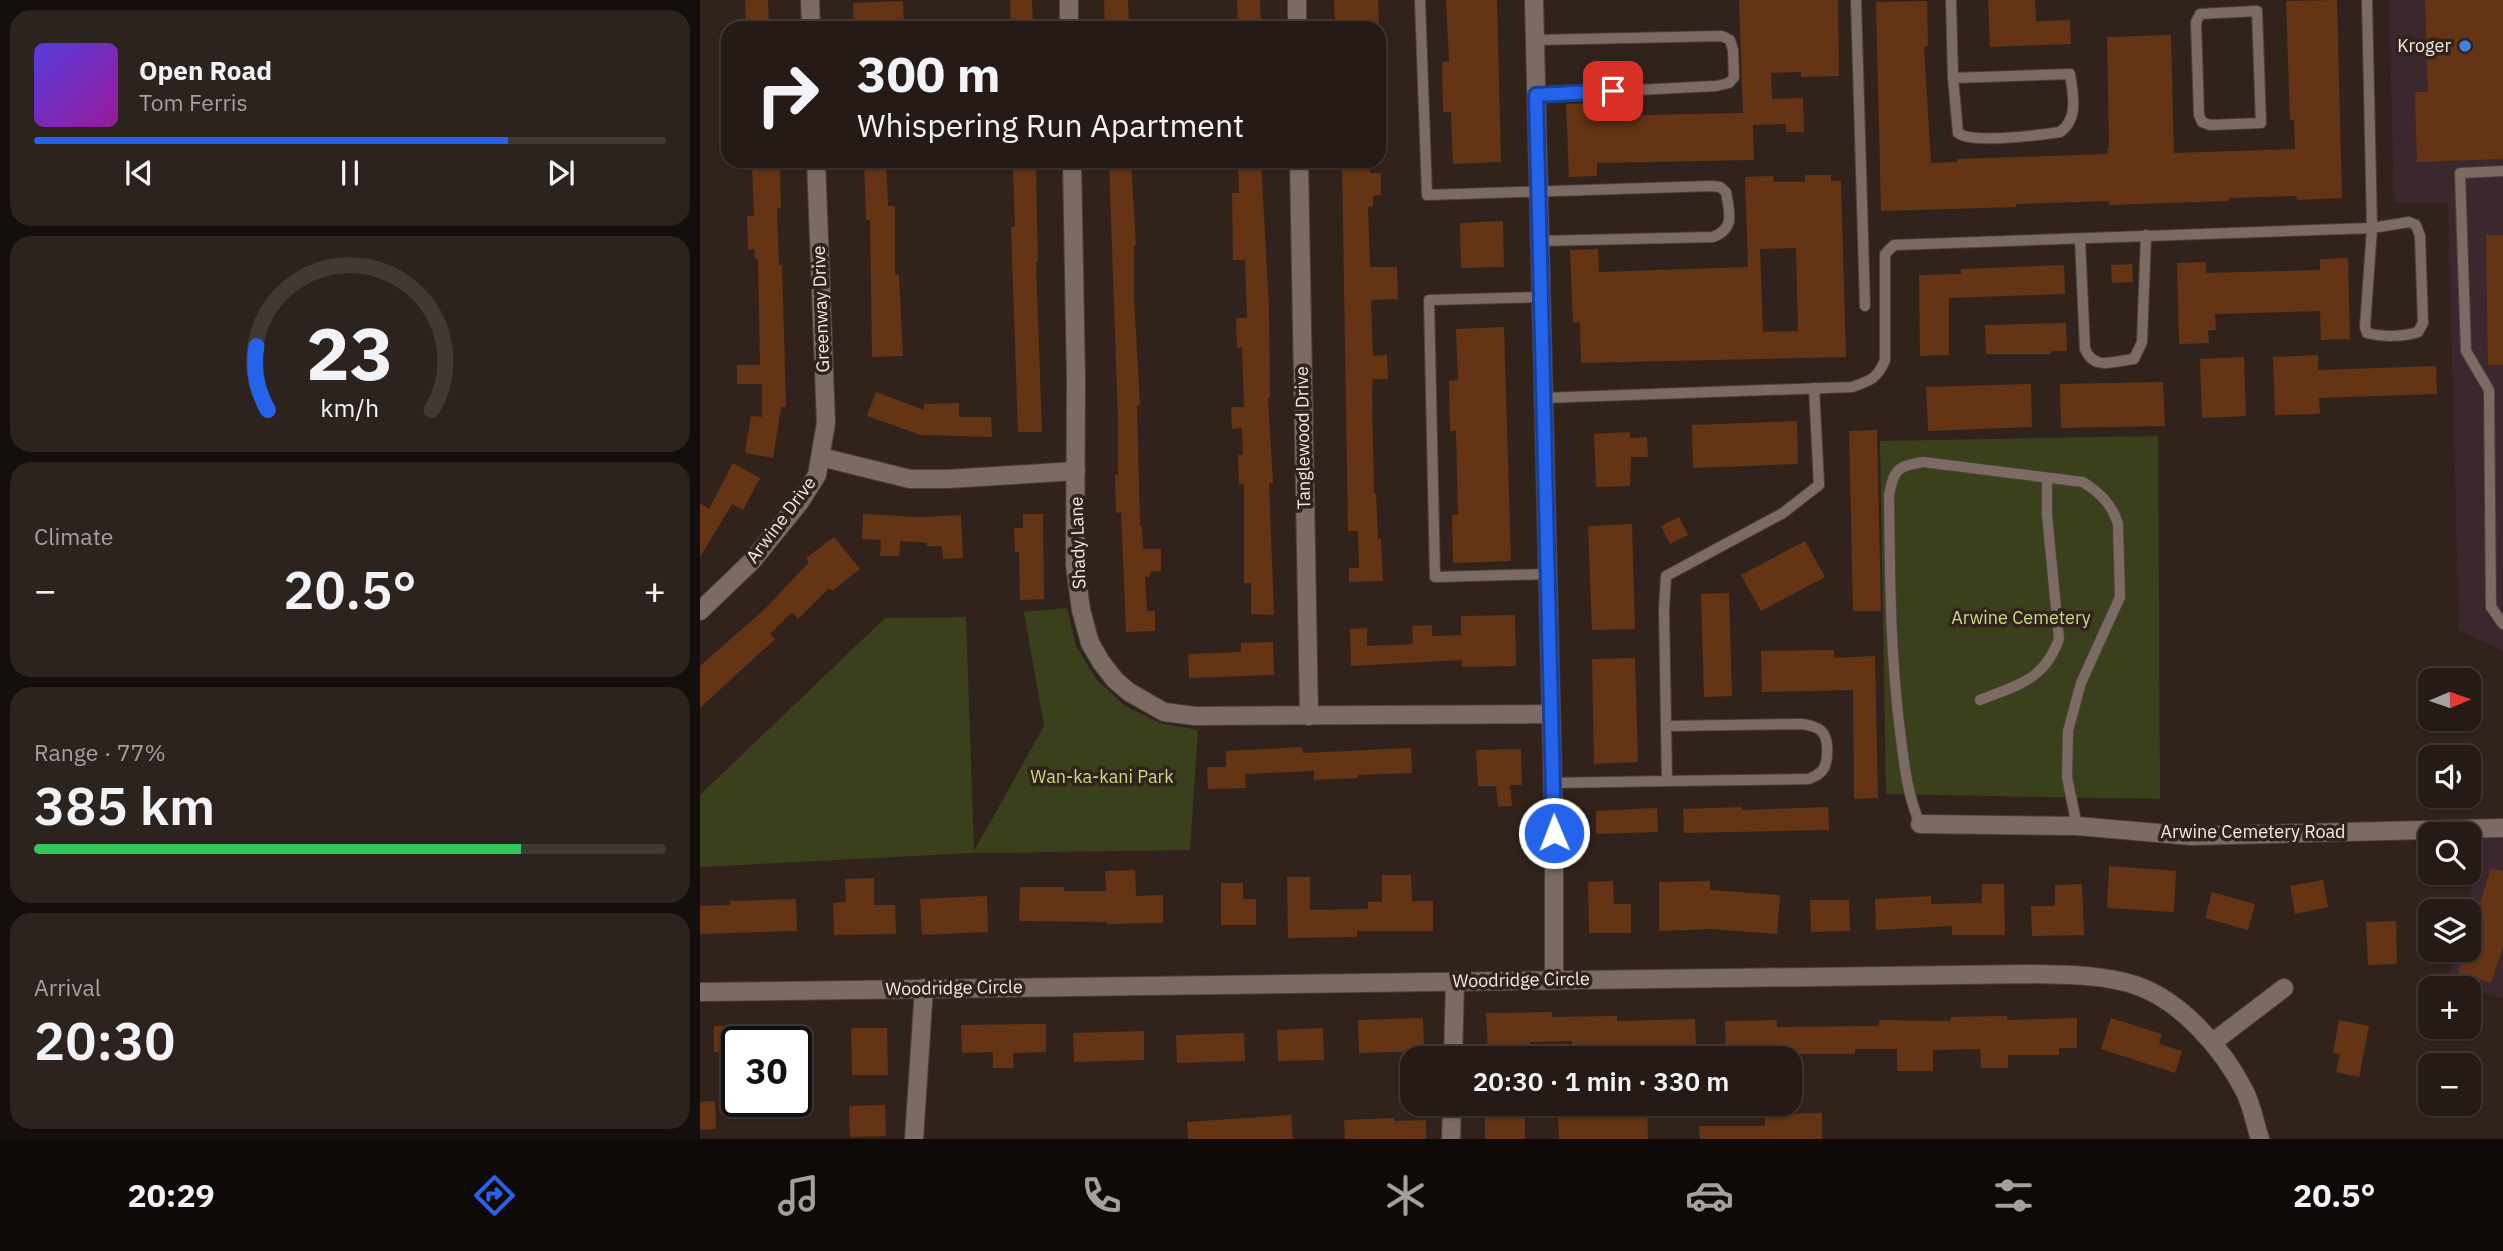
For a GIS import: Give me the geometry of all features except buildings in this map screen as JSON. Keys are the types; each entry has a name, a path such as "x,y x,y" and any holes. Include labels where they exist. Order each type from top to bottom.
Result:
{"street":[{"path":"810,0 811,21"},
{"path":"1069,0 1069,21"},
{"path":"1297,0 1297,21"},
{"path":"1534,0 1554,833"},
{"name":"Greenway Drive","path":"816,168 825,423 821,457"},
{"name":"Shady Lane","path":"1072,168 1076,380 1075,565 1081,610 1090,643 1115,680 1129,692 1164,712 1195,716 1551,714"},
{"name":"Tanglewood Drive","path":"1299,168 1304,557 1309,716"},
{"name":"Arwine Drive","path":"700,611 752,561 800,502 817,475 821,457 910,479 1076,471"},
{"name":"Arwine Cemetery Road","path":"1920,824 2077,826 2192,836 2503,828"},
{"path":"1554,858 1554,980"},
{"name":"Woodridge Circle","path":"700,992 2028,974 2079,976 2132,984 2147,990 2186,1016 2213,1042 2246,1093 2260,1139"},
{"path":"1453,1046 1455,981"},
{"path":"914,1139 924,988"},
{"path":"2213,1042 2284,988"},
{"path":"1451,1139 1452,1116"}],"lane":[{"path":"1420,0 1427,195 1711,186 1720,187 1726,192 1729,225 1724,233 1713,237 1540,241"},
{"path":"1856,0 1865,306"},
{"path":"1951,0 1953,78 1956,128 1963,137 2034,136 2060,132 2068,127 2073,118 2070,74 1953,78"},
{"path":"1544,398 1852,387 1872,380 1880,372 1885,360 1885,254 1894,245 2372,228 2409,222 2416,225 2420,236 2423,323 2418,332 2376,335 2367,333 2365,327 2372,228 2367,0"},
{"path":"2257,5 2261,122 2210,125 2202,122 2199,115 2196,22 2200,15 2257,5"},
{"path":"1535,40 1722,36 1730,40 1733,50 1734,77 1729,83 1716,86 1536,95"},
{"path":"2503,171 2460,173 2466,351 2489,390 2491,607 2503,624"},
{"path":"2080,239 2085,349 2089,359 2096,363 2134,359 2140,351 2146,235"},
{"path":"1541,297 1429,300 1435,577 1548,574"},
{"path":"1667,781 1664,610 1666,576 1783,513 1819,485 1814,388"},
{"path":"1920,824 1906,781 1896,703 1889,495 1893,475 1903,465 1923,462 2083,482 2110,504 2118,524 2120,597 2081,683 2068,731 2067,777 2077,826"},
{"path":"1980,701 2023,683 2043,669 2052,658 2059,639 2046,478"},
{"path":"1552,783 1809,779 1824,768 1825,735 1821,730 1802,724 1666,726"}],"shaded area":[{"path":"2389,0 2503,0 2503,651 2459,630 2448,202 2394,203"},
{"path":"2484,839 2503,839 2503,998 2481,992 2481,976 2449,976 2453,962 2481,962 2481,899 2469,899 2473,885 2481,885 2481,851"}],"green space":[{"name":"Arwine Cemetery","path":"2158,436 2160,799 1886,794 1880,441"},
{"name":"Wan-ka-kani Park","path":"1067,608 1076,646 1096,679 1125,706 1160,723 1198,730 1190,850 973,853 700,867 700,795 885,618 966,617 974,851 1044,726 1024,612"}],"place":[{"name":"Kroger","path":"2465,46"}],"route":[{"path":"1554,833 1536,95 1613,91"}]}
